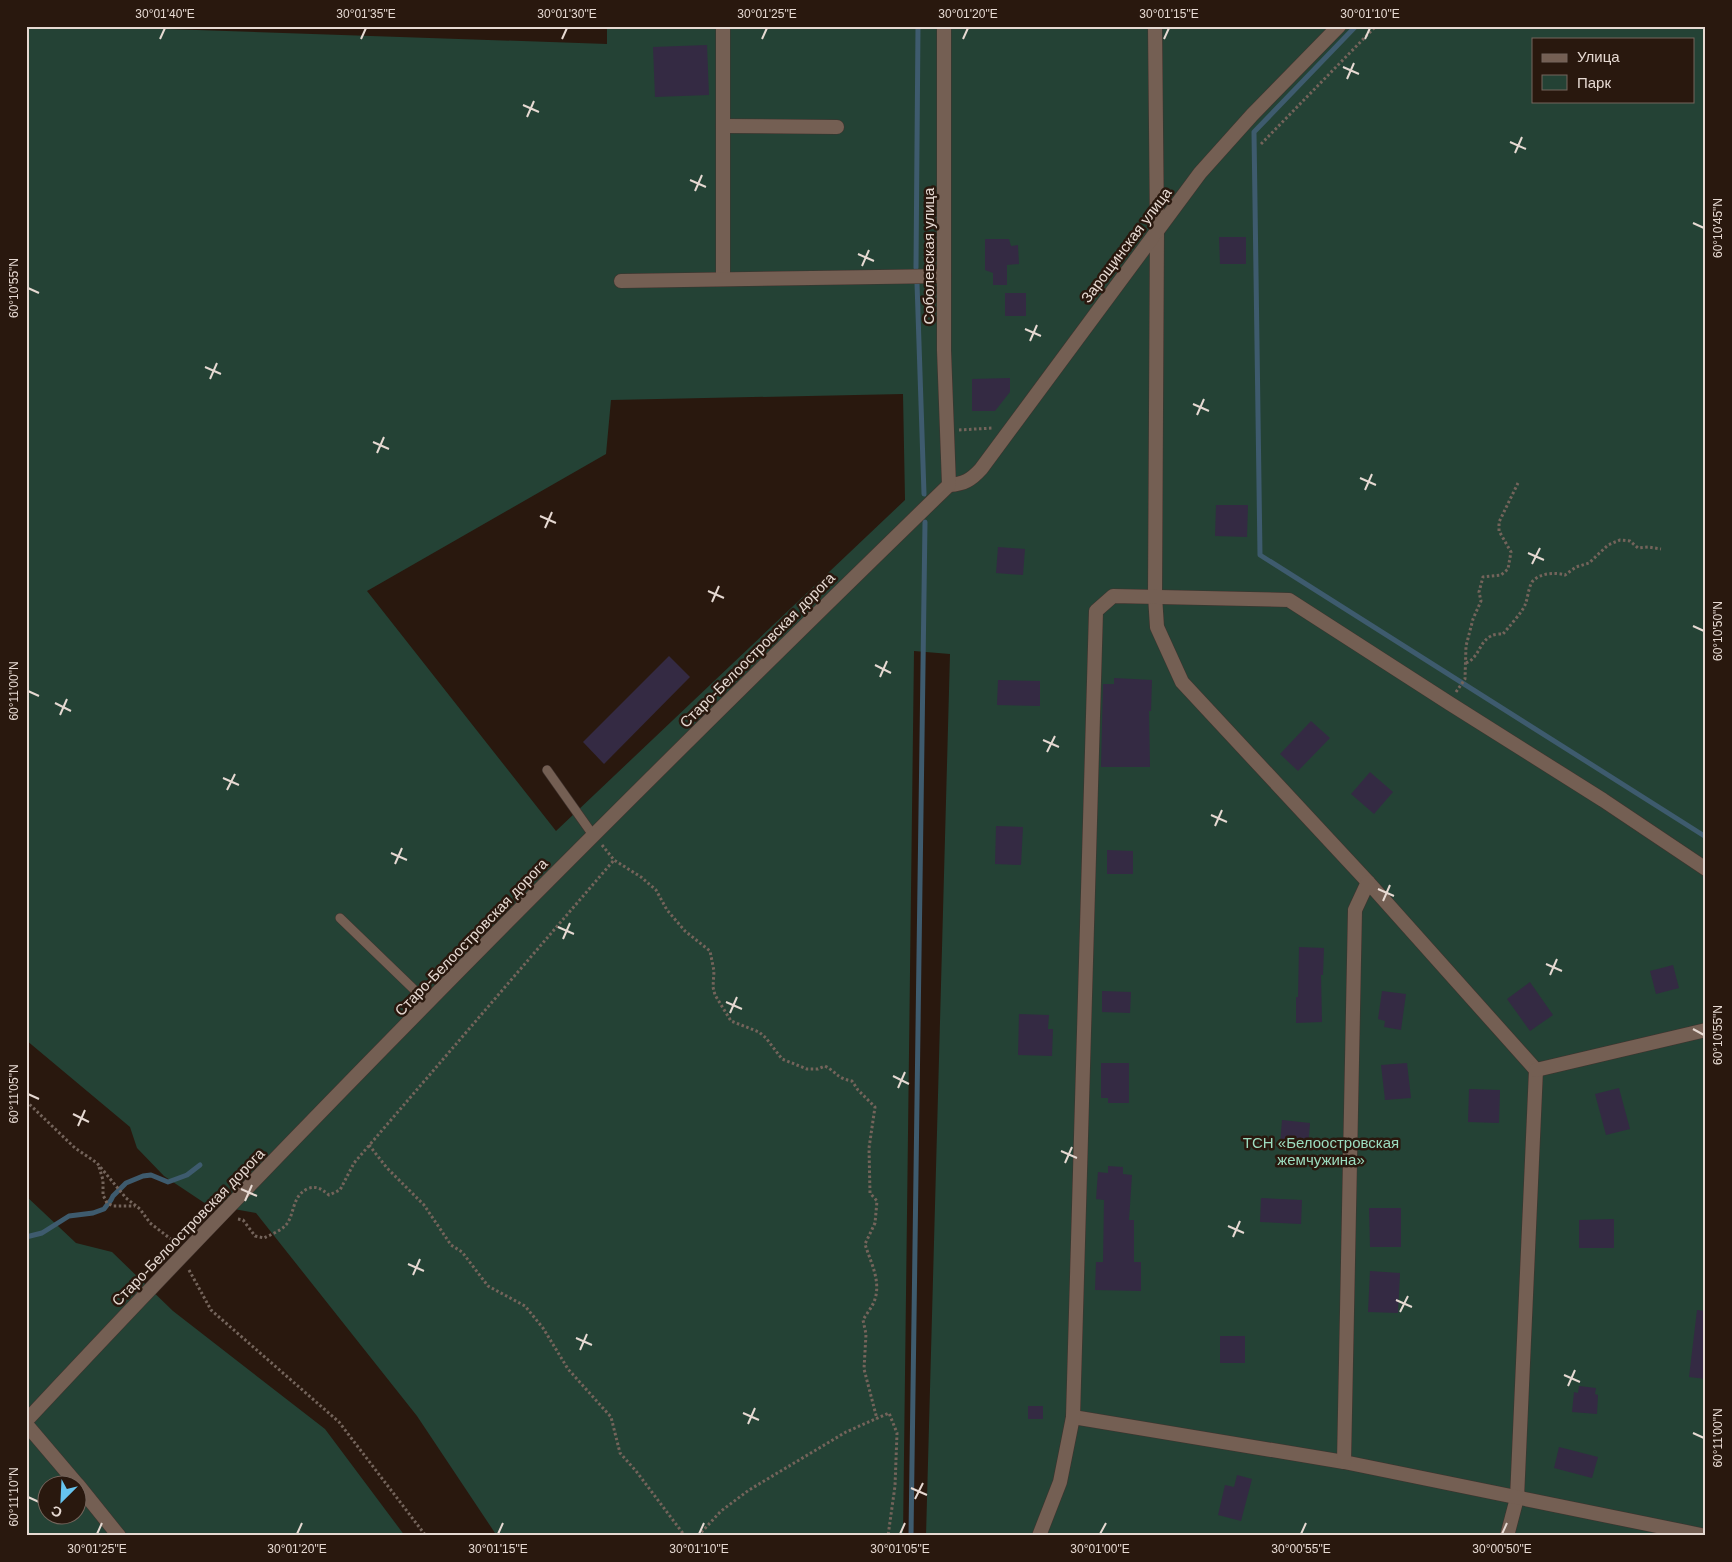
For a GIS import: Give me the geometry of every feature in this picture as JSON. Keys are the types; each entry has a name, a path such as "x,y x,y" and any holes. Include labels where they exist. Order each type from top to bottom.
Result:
{"street":[{"path":"723,26 723,279"},
{"name":"Соболевская улица","path":"944,26 944,350 949,485"},
{"path":"1156,26 1155,596 1157,627 1182,682 1368,882 1536,1070 1517,1498 1507,1536"},
{"name":"Зарощинская улица","path":"949,485 963,484 973,478 981,469 1200,173 1339,26"},
{"path":"723,126 837,127"},
{"path":"622,281 944,276"},
{"name":"Старо-Белоостровская дорога","path":"26,1422 185,1252 593,835 949,485"},
{"path":"1039,1536 1060,1482 1073,1417 1096,610 1113,596 1289,600 1706,869"},
{"path":"1344,1462 1355,910 1368,882"},
{"path":"1536,1070 1706,1030"},
{"path":"1073,1417 1344,1462 1706,1536"},
{"path":"26,1422 68,1474"},
{"path":"88,1498 119,1536"}],"lane":[{"path":"547,770 593,835"},
{"path":"340,918 428,1003"}],"path":[{"path":"1261,144 1376,26"},
{"path":"947,430 994,428"},
{"path":"1459,687 1465,679 1466,646 1473,618 1481,601 1479,592 1483,577 1501,575 1508,569 1511,552 1499,531 1498,522 1518,483"},
{"path":"1466,663 1473,660 1491,636 1503,634 1525,606 1532,582 1538,578 1552,572 1565,575 1576,567 1589,563 1608,546 1620,540 1630,541 1638,548 1661,549"},
{"path":"593,835 614,860 656,890 667,910 685,931 710,951 714,971 713,987 715,996 731,1021 759,1032 782,1059 807,1068 818,1069 825,1066 831,1069 840,1079 852,1081 875,1107 869,1148 870,1193 877,1201 875,1223 864,1244 876,1276 877,1289 875,1300 863,1320 866,1334 864,1369 877,1419"},
{"path":"223,1214 243,1220 255,1236 264,1238 285,1226 297,1198 303,1191 312,1187 321,1188 329,1195 340,1190 354,1163 614,860"},
{"path":"26,1101 75,1148 99,1166 126,1198 161,1233 185,1252 211,1310 339,1422 426,1536"},
{"path":"369,1145 388,1168 424,1205 451,1244 462,1252 488,1286 525,1306 543,1328 568,1369 612,1417 620,1453 685,1536"},
{"path":"99,1166 103,1180 102,1195 107,1203 112,1206 136,1206"},
{"path":"698,1536 721,1511 749,1490 846,1432 889,1413 897,1433 895,1486 888,1536"}],"green space":[{"name":"ТСН «Белоостровская жемчужина»","path":"26,26 80,26 607,44 607,26 1706,26 1706,1536 926,1536 950,654 914,651 903,1536 497,1536 417,1416 256,1213 206,1204 164,1176 137,1148 130,1127 26,1040","holes":["903,394 905,500 556,831 367,591 606,454 611,400"]},
{"path":"26,1196 76,1243 112,1252 173,1311 325,1429 405,1536 26,1536"}],"building":[{"path":"707,45 709,95 655,97 653,47"},
{"path":"1219,237 1246,237 1246,264 1220,264"},
{"path":"985,239 1009,239 1011,246 1018,245 1019,264 1007,265 1007,285 993,285 993,273 985,270"},
{"path":"1005,293 1026,293 1026,316 1005,316"},
{"path":"1010,378 1010,392 995,411 972,411 972,379"},
{"path":"1216,505 1248,505 1247,537 1215,536"},
{"path":"998,547 1025,549 1023,575 996,573"},
{"path":"669,656 690,677 604,764 583,742"},
{"path":"1114,678 1152,680 1151,711 1149,711 1150,767 1101,767 1103,684 1114,684"},
{"path":"998,680 1040,681 1040,706 997,705"},
{"path":"1311,721 1330,738 1298,771 1280,754"},
{"path":"1370,772 1393,792 1374,814 1351,794"},
{"path":"996,826 1023,827 1021,865 995,864"},
{"path":"1107,850 1133,851 1133,874 1107,874"},
{"path":"1299,947 1324,948 1323,975 1321,975 1322,1022 1296,1023"},
{"path":"1673,965 1679,988 1656,994 1650,971"},
{"path":"1530,982 1553,1015 1530,1031 1507,999"},
{"path":"1102,991 1131,992 1130,1013 1102,1012"},
{"path":"1382,991 1406,994 1401,1030 1384,1027 1385,1021 1378,1019"},
{"path":"1019,1014 1049,1015 1048,1029 1053,1029 1052,1056 1018,1055"},
{"path":"1101,1063 1129,1063 1129,1103 1108,1103 1108,1098 1101,1098"},
{"path":"1407,1063 1411,1098 1385,1100 1381,1065"},
{"path":"1619,1088 1630,1129 1606,1135 1595,1094"},
{"path":"1469,1089 1500,1090 1499,1123 1468,1122"},
{"path":"1282,1120 1310,1123 1308,1147 1280,1145"},
{"path":"1108,1166 1123,1167 1123,1174 1132,1175 1129,1220 1134,1220 1134,1262 1141,1262 1141,1291 1095,1290 1096,1262 1103,1262 1104,1200 1096,1199 1098,1172 1108,1173"},
{"path":"1261,1198 1302,1200 1301,1224 1260,1222"},
{"path":"1369,1208 1401,1208 1401,1247 1370,1247"},
{"path":"1614,1219 1614,1248 1579,1248 1579,1220"},
{"path":"1370,1271 1400,1273 1398,1313 1368,1312"},
{"path":"1697,1310 1706,1311 1706,1379 1689,1377"},
{"path":"1220,1336 1245,1336 1245,1363 1220,1363"},
{"path":"1579,1386 1596,1388 1595,1394 1598,1395 1597,1414 1572,1412 1574,1392 1578,1393"},
{"path":"1028,1406 1043,1406 1043,1419 1028,1419"},
{"path":"1559,1447 1598,1457 1592,1478 1554,1468"},
{"path":"1237,1475 1252,1479 1241,1521 1218,1515 1225,1485 1234,1487"}],"waterway":[{"path":"916,268 918,26"},
{"path":"1356,26 1254,132 1260,555 1706,837"},
{"path":"917,283 924,494"},
{"path":"911,1536 925,522"},
{"path":"26,1237 42,1233 69,1216 93,1213 104,1209 113,1196 126,1183 151,1175 168,1182 187,1175 200,1165"}]}
